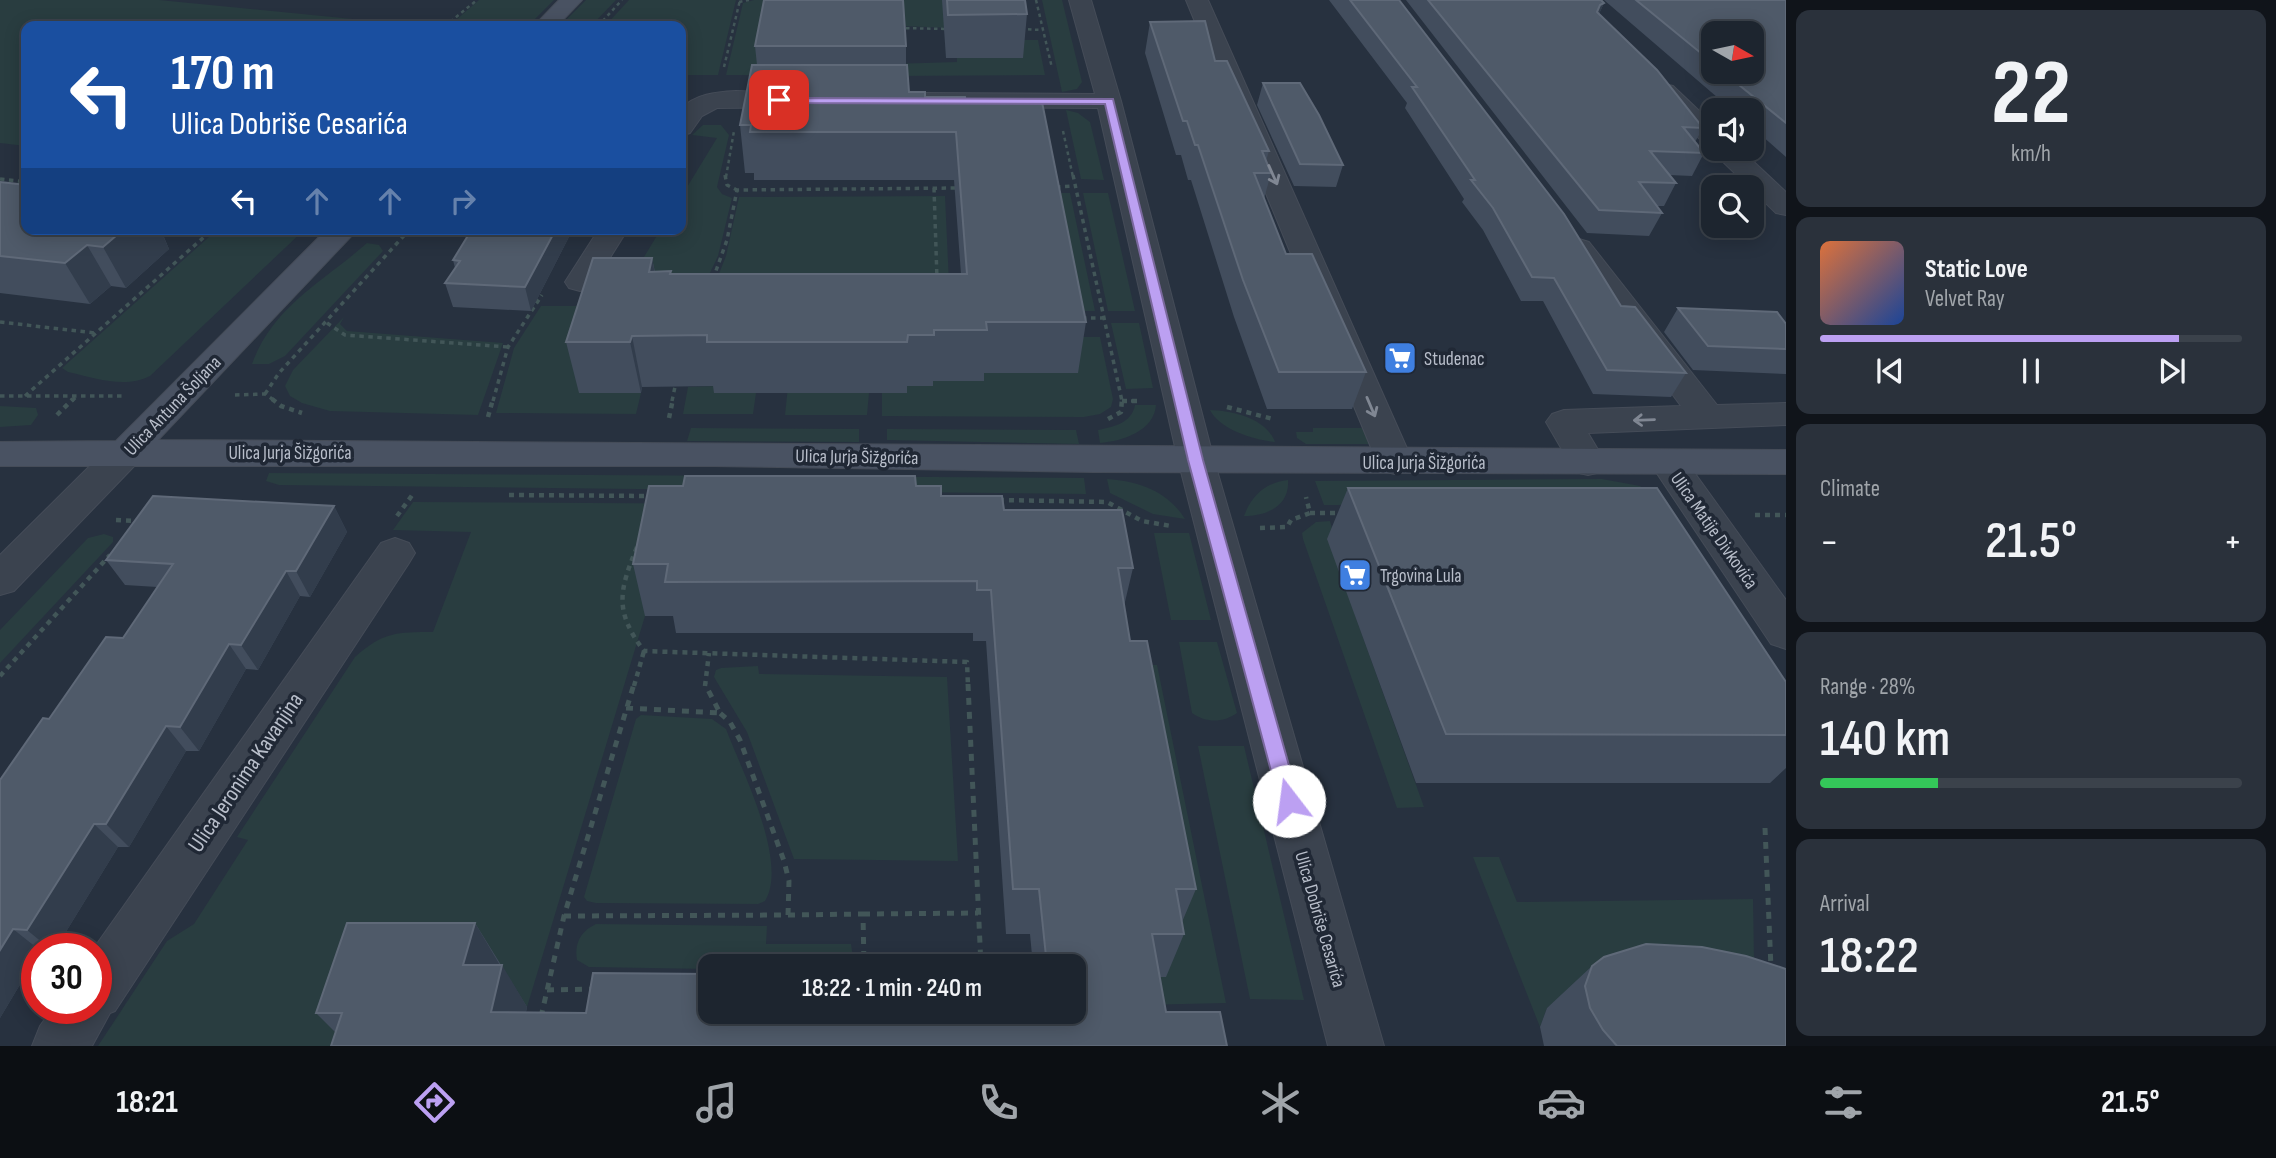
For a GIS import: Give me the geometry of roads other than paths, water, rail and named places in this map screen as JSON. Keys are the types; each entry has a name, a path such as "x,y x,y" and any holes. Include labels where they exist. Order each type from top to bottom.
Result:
{"street":[{"path":"550,21 571,0"},
{"name":"Ulica Dobriše Cesarića","path":"1080,0 1110,101 1196,460 1356,1046"},
{"path":"1197,0 1395,461"},
{"path":"1648,76 1701,127"},
{"path":"686,120 694,109 704,103 731,100 822,100"},
{"path":"888,100 1110,101"},
{"path":"1738,161 1786,207"},
{"path":"1567,231 1708,418"},
{"name":"Ulica Antuna Šoljana","path":"0,580 338,235"},
{"path":"580,282 610,235"},
{"path":"1588,463 1563,422 1786,414"},
{"name":"Ulica Jurja Šižgorića","path":"0,454 714,454 1588,463 1786,462"},
{"name":"Ulica Matije Divkovića","path":"1668,463 1786,632"},
{"name":"Ulica Jeronima Kavanjina","path":"112,969 395,553"},
{"path":"60,1046 74,1024"}],"place":[{"name":"Studenac","path":"1400,358"},
{"name":"Trgovina Lula","path":"1355,575"}]}
